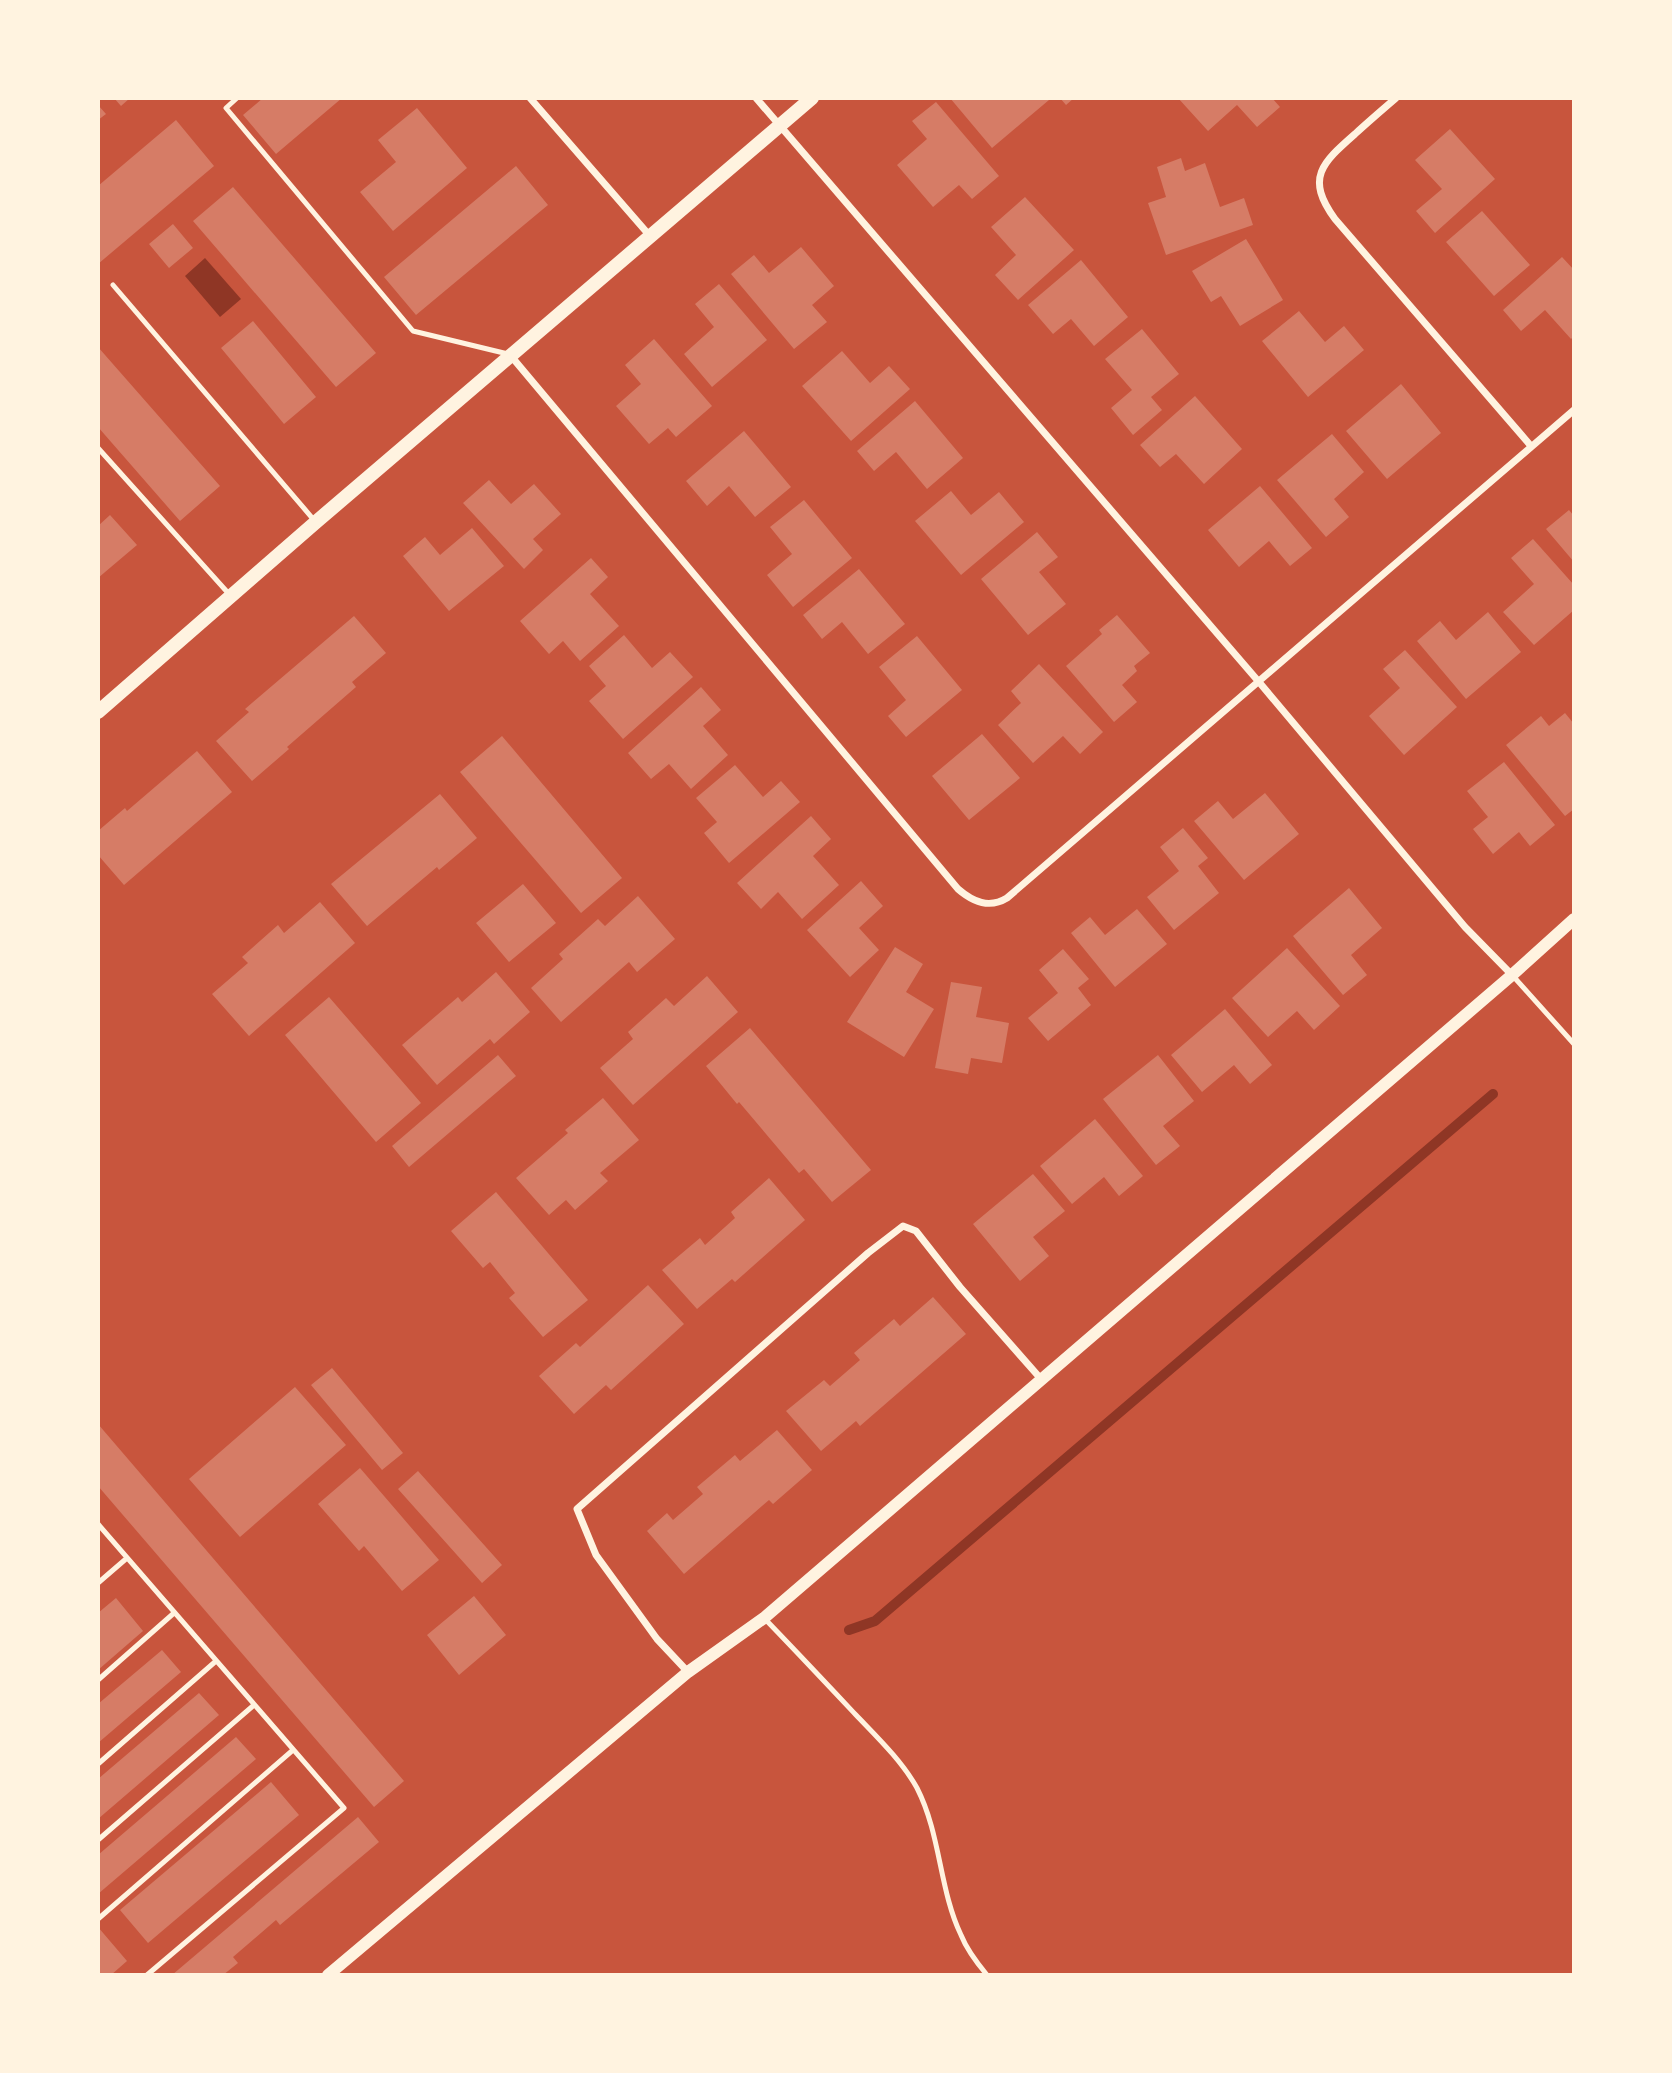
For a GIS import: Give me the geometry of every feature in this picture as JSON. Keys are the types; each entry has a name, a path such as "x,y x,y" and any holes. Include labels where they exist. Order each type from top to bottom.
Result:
{"main road":[{"path":"98,712 812,98"}],"street":[{"path":"530,98 650,236"},
{"path":"756,98 1259,682 1465,927 1512,975"},
{"path":"1396,98 1327,160 1320,179 1322,198 1335,219 1531,446"},
{"path":"511,355 943,871 968,898 980,904 999,903 1007,898 1574,410"},
{"path":"328,1975 688,1672 764,1618 1574,919"},
{"path":"688,1672 657,1639 596,1555 577,1509 869,1252 903,1226 916,1231 960,1287 1041,1379"}],"lane":[{"path":"237,98 226,107 413,331 511,355"},
{"path":"113,285 316,522"},
{"path":"98,447 231,596"},
{"path":"1512,975 1574,1044"},
{"path":"98,1524 344,1808 147,1975"},
{"path":"98,1583 127,1558"},
{"path":"98,1680 174,1613"},
{"path":"764,1618 876,1736 915,1786 928,1811 935,1833 960,1934 987,1975"},
{"path":"98,1764 216,1661"},
{"path":"98,1840 254,1705"},
{"path":"98,1919 293,1750"}],"shaded area":[{"path":"205,258 241,299 220,317 185,276"}],"building":[{"path":"114,98 130,98 121,106"},
{"path":"263,98 342,98 276,154 243,115"},
{"path":"950,98 1047,98 1049,100 992,148"},
{"path":"1060,98 1074,98 1066,105"},
{"path":"1178,98 1272,98 1280,107 1257,127 1237,105 1208,131"},
{"path":"936,102 999,176 972,199 959,185 933,207 897,165 927,139 912,121"},
{"path":"98,105 106,114 98,120"},
{"path":"417,108 467,168 393,231 360,192 396,162 378,140"},
{"path":"176,120 214,166 98,264 98,186"},
{"path":"1450,129 1495,179 1435,233 1416,211 1442,189 1415,160"},
{"path":"1181,158 1185,171 1205,163 1220,207 1244,198 1253,225 1166,255 1148,203 1166,197 1157,167"},
{"path":"516,166 548,205 416,315 384,277"},
{"path":"233,187 376,353 336,387 193,221"},
{"path":"1025,197 1074,250 1018,300 995,275 1016,255 991,227"},
{"path":"1482,211 1530,265 1494,296 1446,242"},
{"path":"173,224 193,248 169,268 149,244"},
{"path":"1246,239 1283,300 1240,326 1221,296 1211,302 1192,271"},
{"path":"801,247 834,286 812,305 827,322 794,349 731,274 754,255 769,273"},
{"path":"1562,257 1574,270 1574,336 1571,339 1545,310 1521,331 1503,310"},
{"path":"1081,260 1128,317 1094,346 1071,319 1053,334 1028,305"},
{"path":"719,284 767,340 712,387 684,354 714,327 695,304"},
{"path":"1299,311 1325,342 1344,326 1364,350 1308,397 1262,341"},
{"path":"253,321 316,397 284,424 221,348"},
{"path":"1142,329 1179,374 1151,397 1162,410 1133,435 1111,408 1132,390 1105,359"},
{"path":"654,339 712,406 676,437 668,428 649,444 616,406 641,384 625,365"},
{"path":"98,347 220,486 180,521 98,427"},
{"path":"842,351 870,383 889,366 910,389 851,441 802,386"},
{"path":"1401,384 1441,433 1387,479 1346,431"},
{"path":"1195,396 1242,449 1204,484 1176,454 1160,467 1140,445"},
{"path":"915,401 963,458 927,489 896,452 874,471 857,451"},
{"path":"744,431 791,487 755,517 729,486 707,506 686,481"},
{"path":"1332,434 1364,472 1334,499 1349,517 1326,537 1277,480"},
{"path":"489,480 511,504 534,484 561,514 533,539 543,550 524,569 463,503"},
{"path":"1260,486 1312,548 1290,566 1269,541 1239,567 1208,530"},
{"path":"951,491 971,515 999,492 1024,522 961,575 915,521"},
{"path":"804,500 852,558 793,607 767,575 792,554 770,527"},
{"path":"1569,510 1574,516 1574,562 1546,529"},
{"path":"110,515 137,545 98,578 98,526"},
{"path":"472,528 504,566 449,611 403,556 425,537 440,555"},
{"path":"1037,532 1058,557 1039,572 1066,604 1028,635 981,579"},
{"path":"1533,539 1574,585 1574,610 1534,645 1503,612 1534,584 1511,558"},
{"path":"591,558 608,577 590,594 619,626 580,661 563,641 549,654 520,621"},
{"path":"859,569 905,624 868,654 842,622 822,639 803,615"},
{"path":"1488,612 1521,652 1466,699 1417,641 1440,621 1456,640"},
{"path":"1117,615 1150,653 1134,666 1137,671 1122,685 1137,702 1114,722 1066,666 1102,634 1099,630"},
{"path":"354,616 386,653 352,682 356,687 252,781 216,741 249,712 245,709"},
{"path":"624,635 652,668 670,652 693,677 623,739 589,701 606,686 589,666"},
{"path":"917,636 962,690 906,737 888,716 906,700 879,667"},
{"path":"1405,650 1457,707 1404,755 1369,716 1400,688 1383,669"},
{"path":"1039,664 1103,732 1080,754 1063,736 1033,763 998,725 1021,703 1011,691"},
{"path":"701,687 721,710 703,726 728,755 691,789 669,764 651,779 628,753"},
{"path":"1565,713 1574,724 1574,809 1565,816 1506,745 1541,716 1549,726"},
{"path":"982,734 1020,778 969,820 932,776"},
{"path":"502,736 622,878 581,913 460,772"},
{"path":"197,751 232,792 124,885 98,855 98,831 125,808 127,811"},
{"path":"1504,762 1555,825 1530,846 1519,832 1493,854 1473,829 1488,817 1467,791"},
{"path":"735,765 763,797 781,781 800,802 729,863 704,833 717,822 696,798"},
{"path":"1265,793 1299,834 1244,880 1194,821 1218,801 1233,819"},
{"path":"440,794 477,838 439,870 437,867 367,926 331,884"},
{"path":"811,816 831,839 813,856 839,885 802,919 778,892 761,909 737,883"},
{"path":"1183,828 1208,858 1198,866 1219,893 1174,930 1147,897 1179,871 1160,847"},
{"path":"861,881 883,906 859,928 879,950 850,977 807,930"},
{"path":"523,884 556,923 509,962 476,923"},
{"path":"1349,888 1382,928 1351,955 1367,975 1343,995 1293,936"},
{"path":"638,896 675,939 637,972 629,962 561,1022 531,988 563,959 559,954 598,919 605,926"},
{"path":"320,902 355,943 249,1036 212,994 248,963 242,957 278,925 284,933"},
{"path":"1137,909 1167,944 1115,987 1071,933 1090,917 1105,935"},
{"path":"895,947 923,964 906,992 934,1009 904,1057 847,1022"},
{"path":"1287,948 1340,1006 1314,1030 1297,1011 1268,1037 1232,998"},
{"path":"1063,949 1089,979 1078,988 1091,1005 1048,1041 1028,1018 1058,993 1039,970"},
{"path":"496,972 530,1012 494,1044 490,1039 437,1085 402,1045 458,997 462,1002"},
{"path":"707,976 738,1012 633,1105 600,1068 633,1039 628,1032 666,998 674,1006"},
{"path":"951,982 982,987 976,1017 1009,1023 1002,1063 971,1058 968,1074 935,1068"},
{"path":"329,997 421,1103 376,1142 285,1035"},
{"path":"1225,1009 1272,1065 1250,1084 1234,1065 1202,1092 1171,1055"},
{"path":"750,1028 871,1170 832,1202 804,1169 799,1173 706,1066"},
{"path":"498,1055 516,1076 409,1167 392,1146"},
{"path":"1158,1055 1194,1101 1163,1126 1180,1146 1156,1165 1103,1099"},
{"path":"603,1098 639,1140 600,1173 608,1181 575,1210 566,1200 549,1215 516,1178 568,1133 565,1130"},
{"path":"1095,1119 1143,1176 1119,1196 1104,1177 1072,1204 1040,1166"},
{"path":"1033,1174 1065,1211 1033,1237 1049,1256 1020,1281 973,1224"},
{"path":"769,1178 805,1220 735,1282 732,1279 697,1309 662,1270 700,1238 705,1245 735,1218 731,1212"},
{"path":"496,1192 588,1300 543,1337 509,1298 515,1293 490,1262 483,1268 451,1231"},
{"path":"648,1285 684,1324 611,1390 606,1385 574,1414 539,1376 576,1343 580,1347"},
{"path":"933,1297 966,1334 860,1426 856,1421 821,1451 786,1411 824,1380 830,1386 860,1360 854,1353 894,1319 900,1326"},
{"path":"332,1368 403,1453 382,1470 311,1385"},
{"path":"295,1387 346,1445 240,1537 189,1479"},
{"path":"98,1424 404,1781 374,1807 98,1486"},
{"path":"777,1430 812,1470 773,1504 769,1500 684,1574 647,1531 667,1513 673,1520 703,1494 697,1487 735,1455 740,1461"},
{"path":"360,1468 439,1560 402,1591 364,1546 359,1551 318,1504"},
{"path":"418,1471 502,1565 482,1583 398,1489"},
{"path":"474,1596 506,1635 459,1675 427,1635"},
{"path":"116,1598 143,1631 98,1670 98,1613"},
{"path":"162,1650 181,1672 98,1743 98,1704"},
{"path":"199,1693 219,1715 98,1819 98,1779"},
{"path":"236,1737 256,1759 98,1894 98,1855"},
{"path":"271,1782 299,1815 148,1943 120,1910"},
{"path":"358,1817 379,1842 280,1925 276,1920 233,1957 238,1963 223,1975 172,1975"},
{"path":"98,1927 127,1961 111,1975 98,1975"}],"waterway":[{"path":"849,1630 875,1621 1493,1094"}]}
